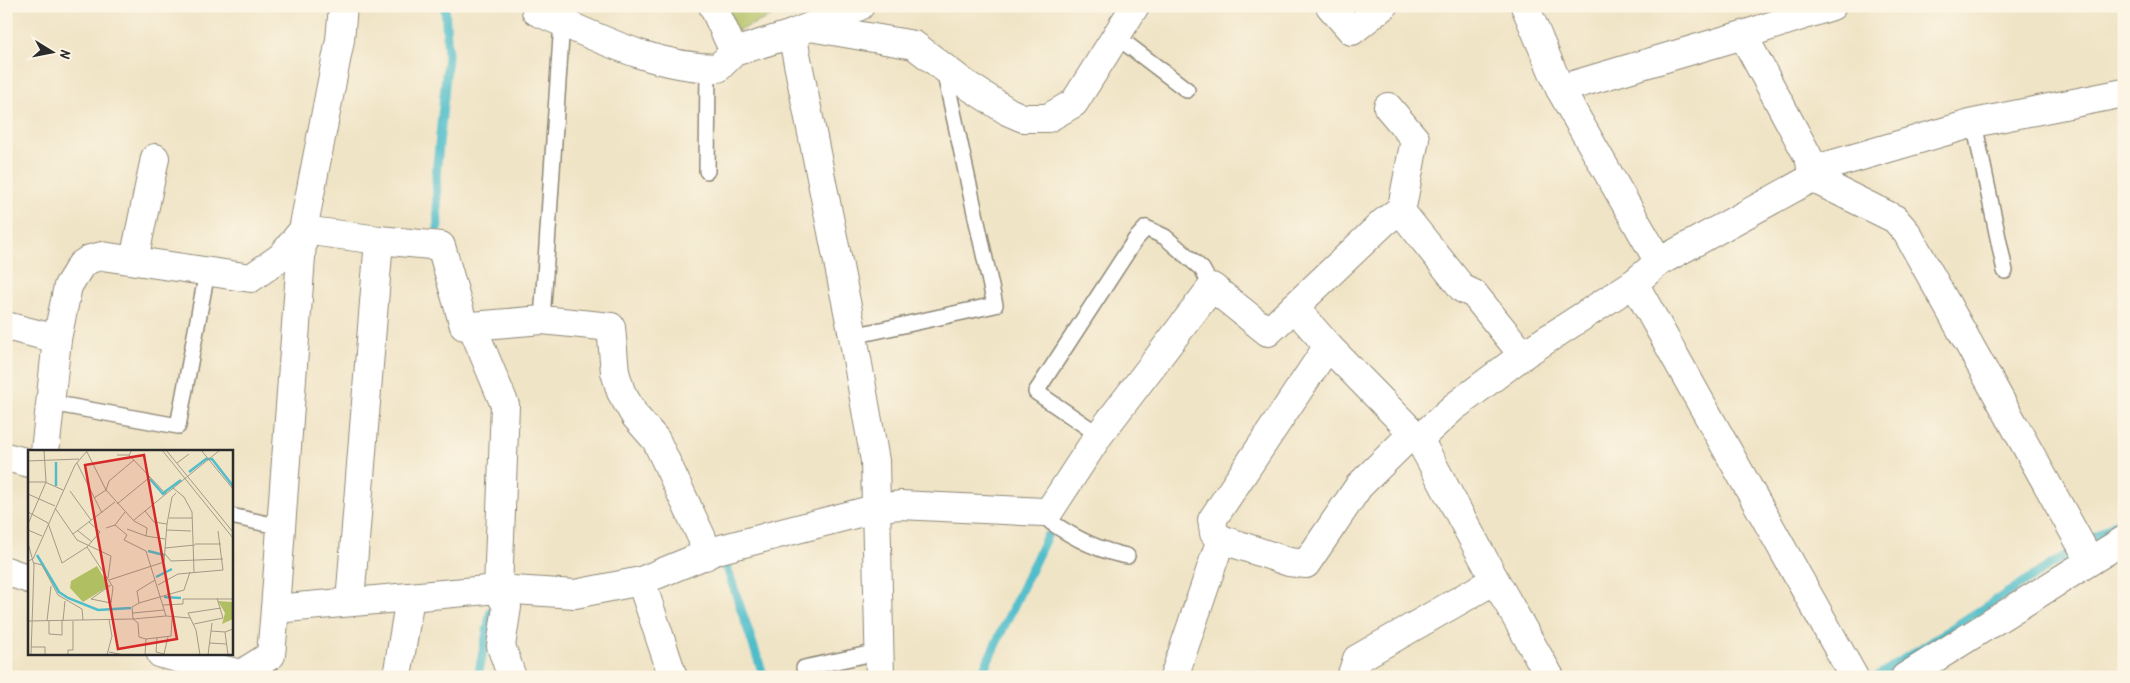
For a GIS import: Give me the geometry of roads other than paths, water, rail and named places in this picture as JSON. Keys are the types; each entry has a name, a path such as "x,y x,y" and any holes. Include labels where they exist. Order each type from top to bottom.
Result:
{"street":[{"path":"169,656 240,675 271,655 303,230 340,40 343,6"},
{"path":"537,6 536,11 613,46 648,58 708,68 718,68 734,52 801,30 860,6"},
{"path":"713,6 734,52"},
{"path":"801,30 914,45 964,83 1008,112 1023,118 1048,118 1074,102 1135,6"},
{"path":"1330,6 1352,31 1383,6"},
{"path":"1525,6 1560,90 1659,262"},
{"path":"1560,90 1832,6"},
{"path":"801,30 876,461 879,664"},
{"path":"1743,35 1810,160 1812,178"},
{"path":"1328,346 1212,520 1214,533 1221,539 1289,562 1306,564 1358,486 1416,436 1523,355 1634,283 1659,262 1812,178 1827,166 1974,123 2124,93"},
{"path":"275,609 498,589 575,594 641,581 717,550 878,508 900,505 1043,512 1050,510 1099,435 1212,287 1268,332 1384,222 1400,210 1415,139 1388,107"},
{"path":"134,260 154,158"},
{"path":"1812,178 1895,219 1907,233 2090,561"},
{"path":"1400,210 1463,289 1474,294 1523,355"},
{"path":"303,230 441,246 464,326 542,320 611,327 615,372 621,392 635,416 656,440 702,538 705,556"},
{"path":"45,450 57,339 68,286 81,266 90,259 102,256 251,278 281,257 303,230"},
{"path":"350,602 379,240"},
{"path":"1634,283 1854,677"},
{"path":"1294,307 1328,346 1416,436 1550,677"},
{"path":"6,326 57,339"},
{"path":"472,326 505,405 498,589 507,607 501,646 512,677"},
{"path":"6,457 28,463"},
{"path":"1174,677 1221,539"},
{"path":"1905,677 2124,540"},
{"path":"6,571 28,579"},
{"path":"1351,677 1357,659 1495,580"},
{"path":"641,581 673,677"},
{"path":"397,677 410,597"}],"lane":[{"path":"542,320 562,22"},
{"path":"1116,36 1187,90"},
{"path":"853,336 995,305 943,66"},
{"path":"707,172 708,68"},
{"path":"1974,123 2005,272"},
{"path":"1099,435 1036,392 1135,240 1146,228 1165,238 1202,269 1212,287"},
{"path":"51,403 178,426 206,272"},
{"path":"1050,510 1051,522 1068,534 1110,553 1128,556"},
{"path":"232,516 281,527"},
{"path":"804,668 879,664"}],"waterway":[{"path":"438,227 436,175 448,56 445,6"},
{"path":"1876,677 2124,518"},
{"path":"980,677 1047,536"},
{"path":"726,565 764,677"},
{"path":"478,677 491,611"}]}
